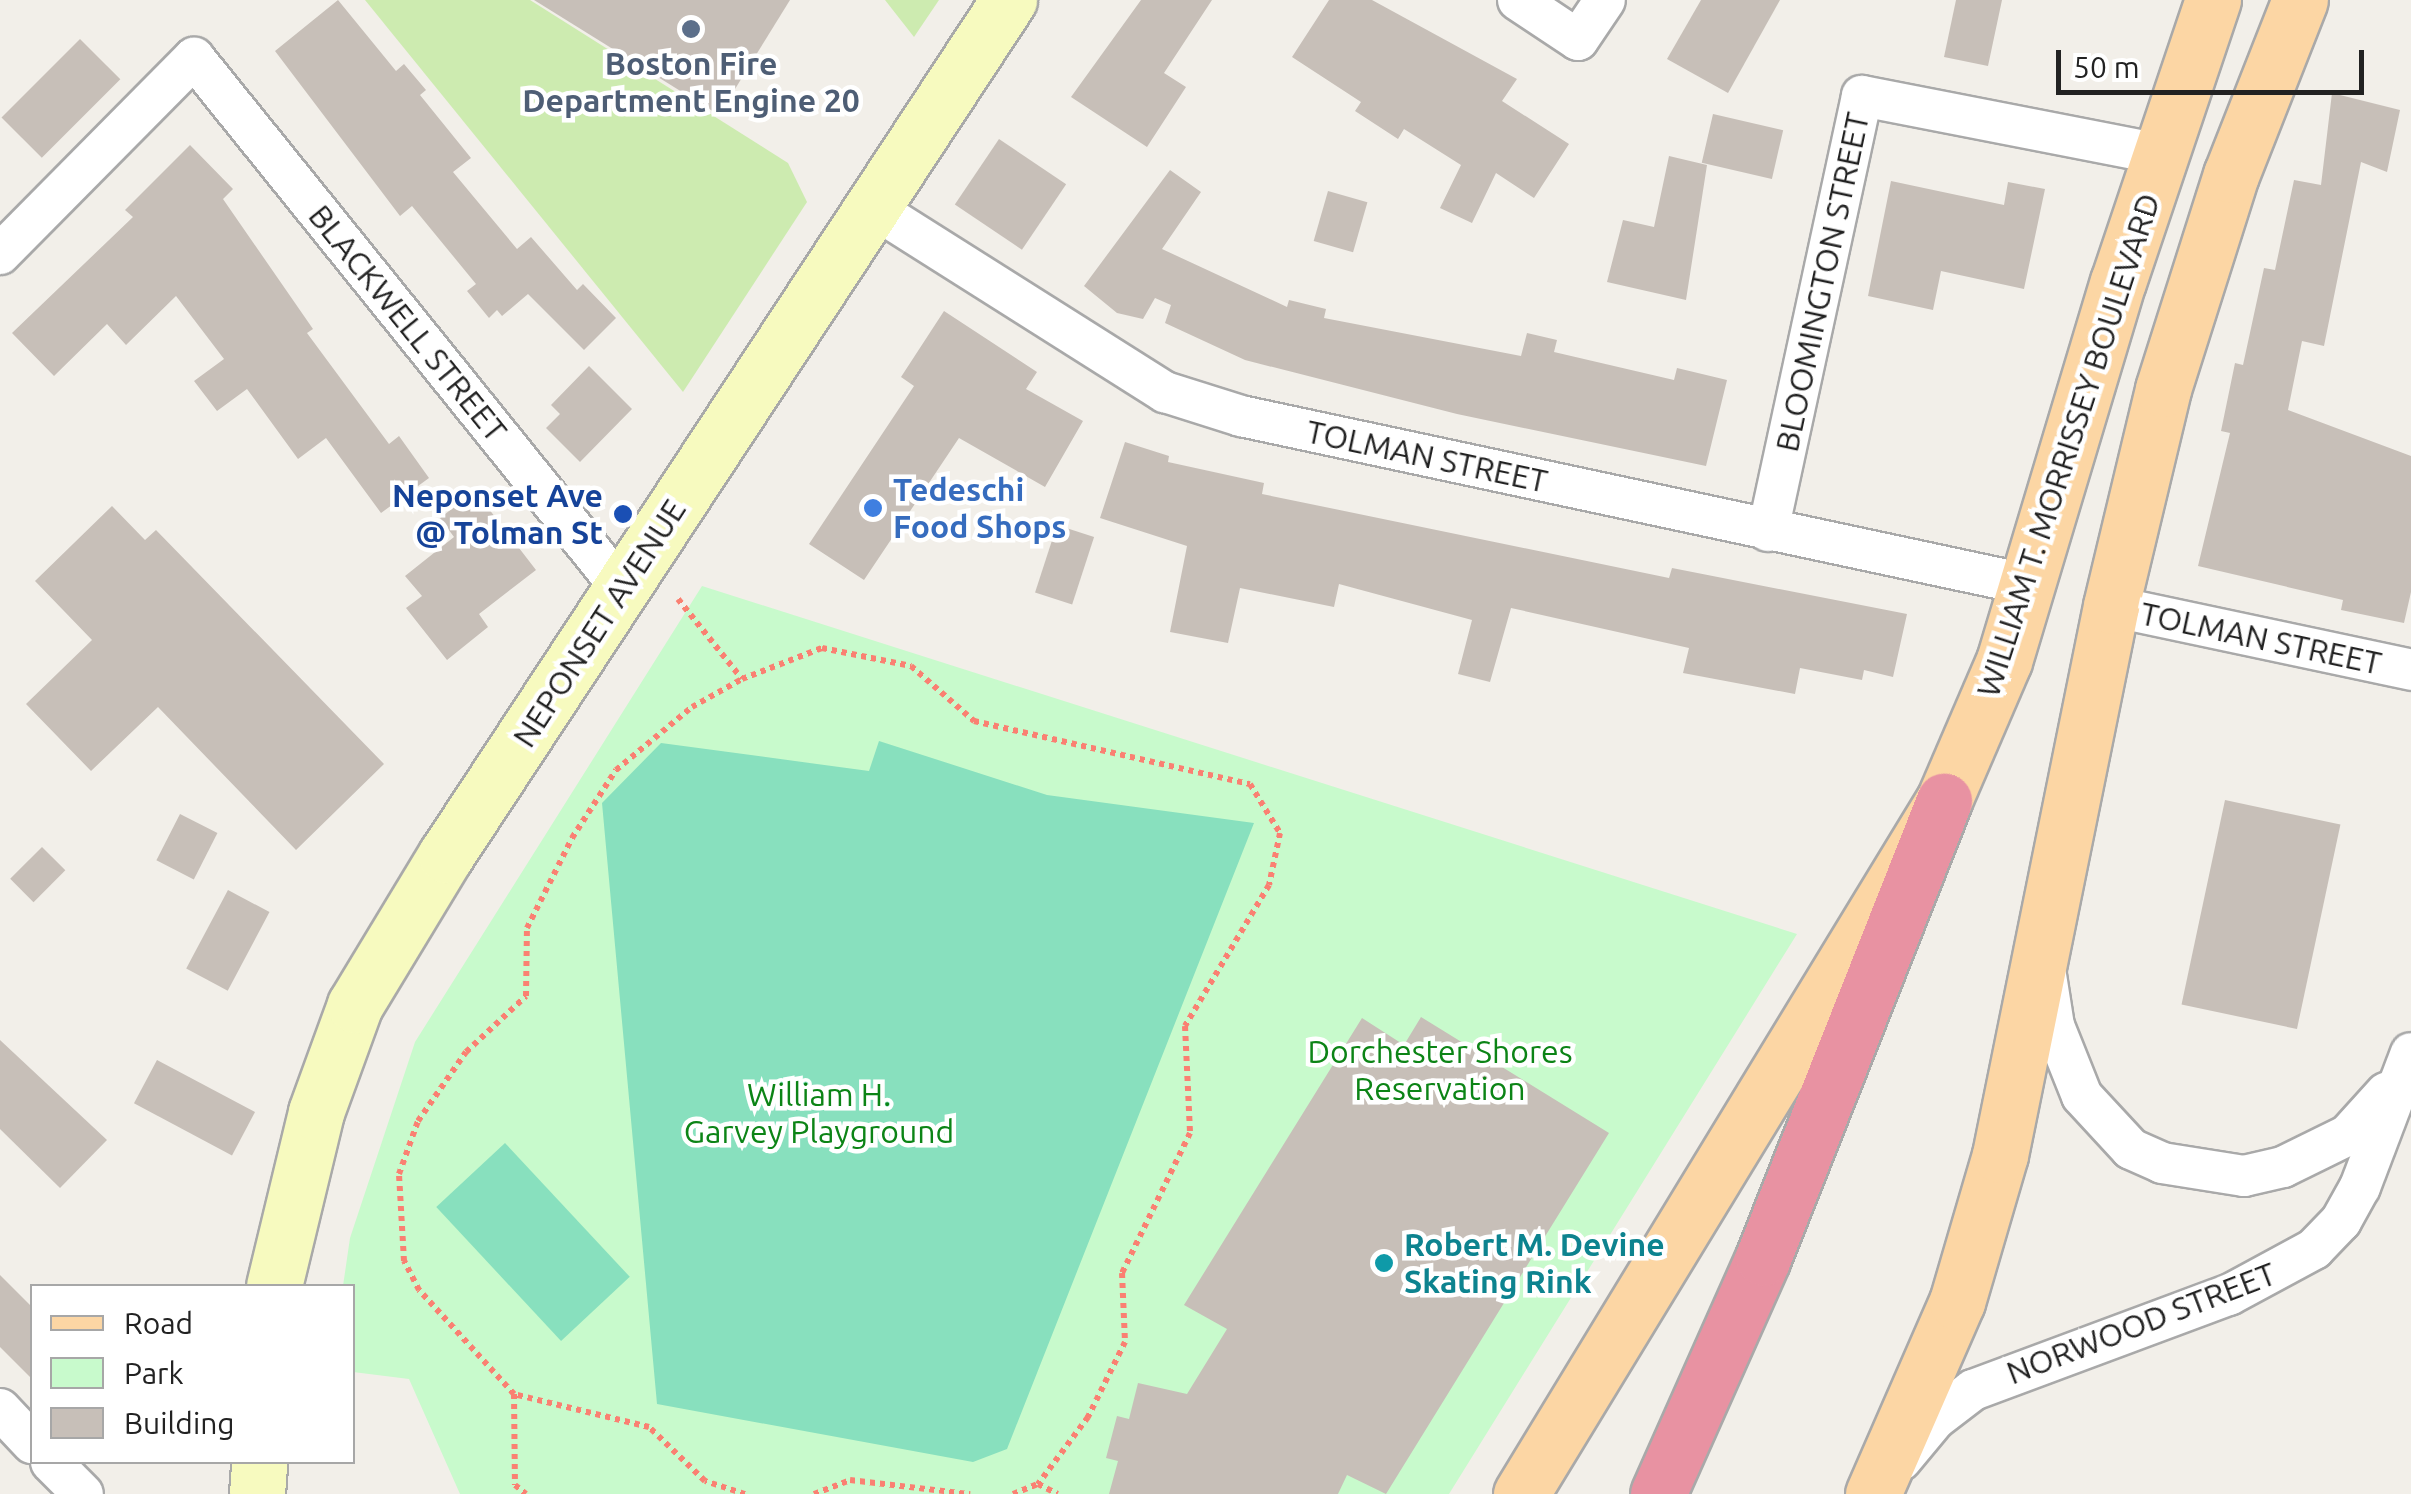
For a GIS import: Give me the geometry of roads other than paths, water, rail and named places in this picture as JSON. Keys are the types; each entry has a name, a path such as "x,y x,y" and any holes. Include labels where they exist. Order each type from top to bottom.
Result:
{"highway":[{"path":"1658,1494 1763,1258 1944,800"}],"main road":[{"name":"NEPONSET AVENUE","path":"274,1284 316,1112 355,1005 622,589 1009,0"},
{"name":"WILLIAM T. MORRISSEY BOULEVARD","path":"1521,1494 1944,800 2030,585 2161,154 2213,0"},
{"path":"1873,1494 1957,1302 2000,1155 2111,606 2185,313 2300,0"},
{"path":"257,1494 259,1464"}],"street":[{"path":"1518,0 1578,40 1605,0"},
{"name":"BLACKWELL STREET","path":"0,254 194,58 622,589"},
{"name":"BLOOMINGTON STREET","path":"1768,531 1862,96 2161,154"},
{"name":"TOLMAN STREET","path":"872,207 1165,392 1241,416 2030,585"},
{"name":"TOLMAN STREET","path":"2111,606 2411,670"},
{"name":"NORWOOD STREET","path":"2044,939 2054,1026 2082,1096 2130,1149 2162,1163 2244,1176 2283,1167 2348,1135 2406,1064"},
{"name":"NORWOOD STREET","path":"1873,1494 1935,1419 1973,1390 2229,1295 2314,1249 2341,1221 2360,1186 2406,1064"},
{"path":"0,1409 30,1440"},
{"path":"53,1464 83,1494"}],"place":[{"name":"Boston Fire Department Engine 20","path":"691,29"},
{"name":"Tedeschi Food Shops","path":"873,508"},
{"name":"Neponset Ave @ Tolman St","path":"623,514"},
{"name":"Robert M. Devine Skating Rink","path":"1384,1263"}],"park label":[{"name":"Dorchester Shores Reservation","path":"1440,1070"},
{"name":"William H. Garvey Playground","path":"819,1114"}]}
